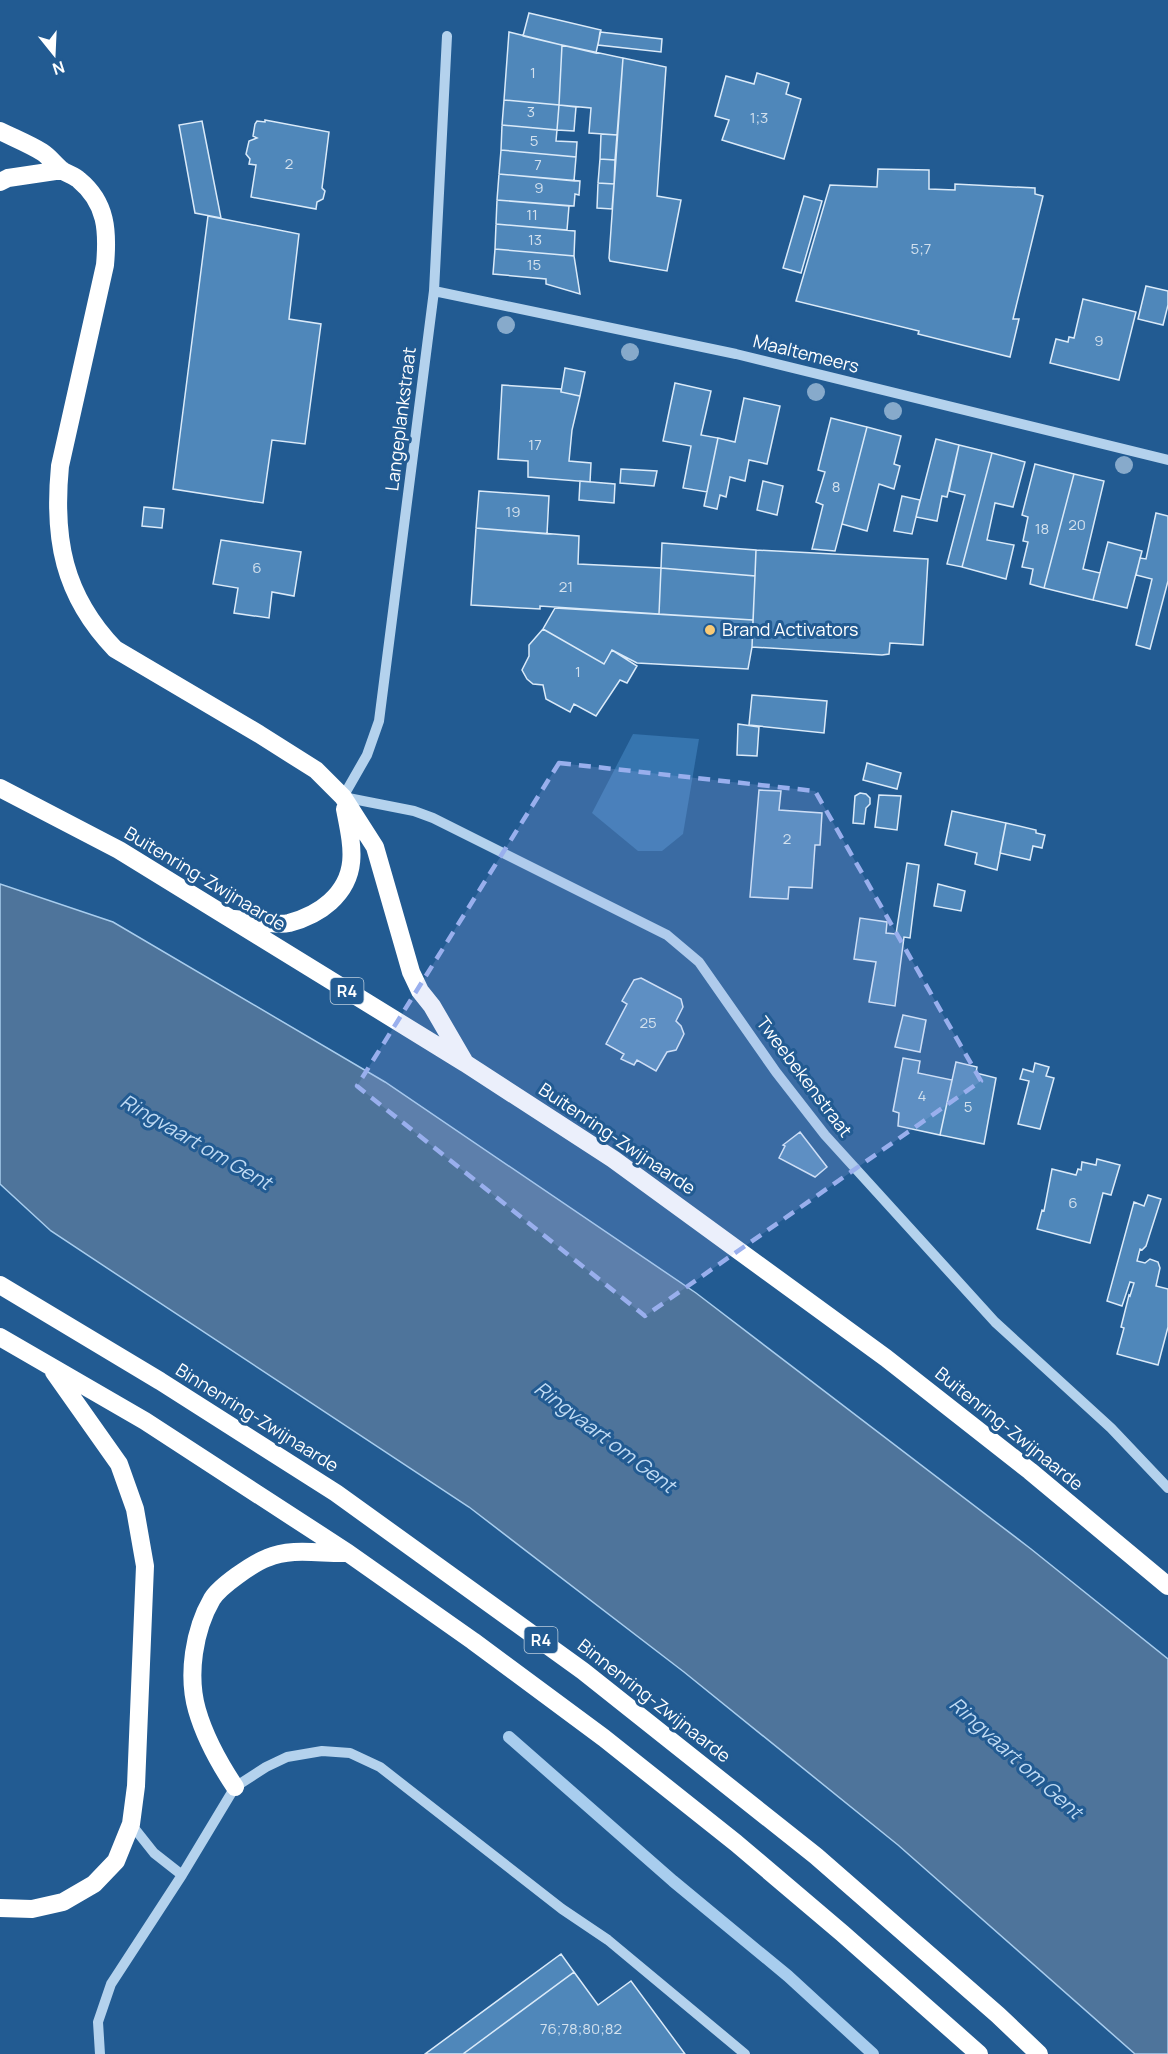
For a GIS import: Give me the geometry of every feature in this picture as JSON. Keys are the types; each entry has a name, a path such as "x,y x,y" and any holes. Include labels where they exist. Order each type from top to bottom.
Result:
{"highway":[{"path":"0,130 43,153 62,170 78,179 93,194 102,208 107,240 105,265 60,466 57,494 61,551 69,580 81,606 97,630 115,649 316,770 343,797 352,844 350,873 342,892 315,914 287,923 229,918"},
{"path":"0,182 8,178 62,170"},
{"name":"Buitenring-Zwijnaarde","path":"0,788 119,850 465,1063 613,1159 886,1358 1030,1471 1168,1586"},
{"name":"R4","path":"343,797 375,847 411,972 465,1063"},
{"name":"Binnenring-Zwijnaarde","path":"0,1285 160,1381 336,1493 583,1671 816,1856 998,2015 1038,2054"},
{"name":"R4","path":"0,1337 145,1421 348,1553 473,1641 604,1738 728,1836 979,2054"},
{"name":"R4","path":"50,1366 119,1464 135,1509 145,1566 136,1786 131,1824"},
{"path":"235,1787 216,1757 196,1709 192,1669 199,1630 213,1598 241,1572 267,1558 294,1551 348,1553"},
{"path":"0,1908 32,1909 63,1902 94,1884 116,1861 131,1824"}],"street":[{"name":"Langeplankstraat","path":"343,797 367,754 379,721 434,291 447,36"},
{"name":"Maaltemeers","path":"434,291 736,354 1168,460"},
{"name":"Tweebekenstraat","path":"343,797 414,811 433,818 667,935 699,962 776,1072 825,1135 994,1322 1112,1428 1168,1488"},
{"path":"100,2054 98,2022 111,1983 182,1875 235,1787 286,1757 322,1751 350,1753 380,1767 562,1909 608,1940 745,2054"},
{"path":"131,1824 154,1852 182,1875"}],"highlighted area":[{"path":"559,763 815,791 981,1081 645,1316 357,1086"}],"shaded area":[{"path":"633,734 699,739 683,834 662,851 638,851 592,813"}],"water":[{"name":"Ringvaart om Gent","path":"0,884 113,922 385,1082 696,1293 1031,1549 1168,1659 1168,2054 1135,2054 898,1845 684,1672 469,1507 51,1231 0,1184"}],"building":[{"path":"529,13 601,30 596,53 523,36"},
{"path":"509,32 562,45 559,105 504,100"},
{"path":"600,32 662,39 661,52 598,45"},
{"path":"562,45 623,58 617,135 589,133 591,108 559,105"},
{"path":"623,58 666,67 657,196 681,200 667,271 610,261 609,258"},
{"path":"757,73 789,83 786,94 801,99 784,159 722,140 729,120 715,116 726,76 754,84"},
{"path":"504,100 559,105 557,130 502,125"},
{"path":"559,105 576,107 574,131 557,130"},
{"path":"265,120 329,132 322,188 325,191 323,199 317,202 316,209 251,197 256,165 249,164 250,159 246,154 249,141 257,138 253,136 255,124 257,121 265,122"},
{"path":"202,121 221,218 195,213 179,125"},
{"path":"502,125 557,130 556,141 577,142 576,157 501,150"},
{"path":"601,134 617,135 615,160 600,159"},
{"path":"501,150 576,157 574,181 499,174"},
{"path":"600,159 615,160 614,184 598,183"},
{"path":"878,169 929,170 929,189 955,190 955,184 1035,188 1035,194 1043,196 1013,319 1019,319 1010,357 918,334 919,331 796,301 830,185 877,187"},
{"path":"499,174 580,181 579,195 575,194 574,206 497,200"},
{"path":"598,183 614,184 612,209 597,208"},
{"path":"804,196 822,201 801,273 783,268"},
{"path":"497,200 569,206 567,230 496,224"},
{"path":"208,216 299,234 289,319 321,324 305,444 272,440 263,503 173,489"},
{"path":"496,224 575,231 574,256 495,249"},
{"path":"495,249 574,256 580,294 546,284 546,279 493,274"},
{"path":"1146,286 1168,291 1168,305 1163,325 1138,319"},
{"path":"1083,299 1136,312 1119,380 1050,363 1056,339 1068,342 1069,337 1074,338"},
{"path":"565,368 585,372 580,396 561,392"},
{"path":"675,383 711,391 701,435 718,438 707,492 683,488 691,446 663,441"},
{"path":"502,385 561,389 561,392 580,396 572,430 569,461 591,463 590,482 528,477 528,461 498,459"},
{"path":"744,398 780,406 767,464 749,460 745,481 730,477 726,497 720,495 717,509 704,506 718,438 735,442"},
{"path":"831,418 867,427 835,551 812,549 823,505 816,502 825,472 818,470"},
{"path":"867,427 901,436 894,464 900,466 894,489 879,484 867,531 842,524"},
{"path":"936,439 959,445 947,497 942,496 937,521 916,517"},
{"path":"959,445 992,453 962,567 947,564 965,495 949,491"},
{"path":"992,453 1025,462 1013,507 995,503 987,540 1014,545 1006,579 962,567"},
{"path":"1035,464 1074,474 1044,588 1030,584 1033,569 1022,567 1028,542 1023,541 1028,517 1022,515"},
{"path":"621,469 657,471 654,486 620,483"},
{"path":"1074,474 1104,481 1083,569 1100,573 1093,600 1044,588"},
{"path":"580,481 615,484 614,503 579,500"},
{"path":"763,481 783,486 777,515 757,510"},
{"path":"479,491 549,496 547,534 476,528"},
{"path":"902,496 920,500 912,534 894,531"},
{"path":"144,507 164,509 162,528 142,526"},
{"path":"1156,513 1168,516 1168,581 1150,649 1136,645 1152,579 1136,575 1140,558 1146,559"},
{"path":"476,528 579,536 578,564 661,568 659,614 540,606 540,609 471,605"},
{"path":"221,540 301,552 294,596 272,592 269,618 234,613 238,588 213,584"},
{"path":"1108,542 1142,551 1127,608 1093,600"},
{"path":"662,543 756,550 755,576 661,568"},
{"path":"756,550 928,559 923,645 890,643 889,654 882,655 752,647"},
{"path":"661,568 755,576 753,620 659,614"},
{"path":"555,608 753,620 748,669 637,663 612,650 604,664 543,629"},
{"path":"543,629 604,664 612,650 637,666 627,683 620,680 596,716 574,704 570,712 546,699 543,685 533,684 527,679 522,670 529,656 529,645"},
{"path":"752,695 827,701 824,733 749,725"},
{"path":"738,724 759,727 757,756 737,755"},
{"path":"867,763 901,773 897,789 863,780"},
{"path":"759,790 781,791 779,810 822,813 820,845 815,845 812,888 789,887 788,899 750,897"},
{"path":"860,793 870,798 864,824 853,823 855,796"},
{"path":"879,795 901,796 897,830 875,827"},
{"path":"952,811 1006,823 997,870 975,864 977,853 945,845"},
{"path":"1006,823 1036,830 1036,833 1045,835 1042,848 1033,846 1030,860 1000,853"},
{"path":"907,863 919,865 910,938 904,937 895,1006 869,1002 876,962 854,959 860,918 887,922 886,933 896,934"},
{"path":"938,884 965,891 961,911 934,906"},
{"path":"641,978 681,999 683,1007 676,1021 684,1034 676,1050 667,1052 656,1071 637,1060 634,1065 621,1059 624,1054 606,1044 627,1004 622,1001 634,980"},
{"path":"903,1015 926,1020 920,1052 895,1047"},
{"path":"903,1058 920,1061 918,1073 952,1080 940,1135 898,1126 899,1113 893,1111"},
{"path":"956,1062 977,1067 976,1073 996,1078 984,1144 940,1135"},
{"path":"1035,1063 1049,1067 1046,1076 1054,1078 1040,1129 1018,1124 1029,1081 1020,1079 1023,1069 1033,1072"},
{"path":"800,1132 827,1167 815,1177 779,1158 785,1146 783,1145"},
{"path":"1097,1159 1120,1165 1111,1195 1103,1193 1090,1243 1037,1229 1042,1210 1044,1211 1052,1169 1076,1175 1078,1169 1081,1170 1082,1162 1096,1165"},
{"path":"1148,1195 1161,1199 1146,1246 1140,1249 1137,1261 1145,1263 1150,1259 1158,1262 1160,1268 1156,1286 1168,1289 1168,1327 1158,1365 1117,1354 1124,1328 1121,1327 1134,1283 1130,1282 1122,1306 1107,1301 1134,1202 1144,1206"},
{"path":"561,1954 574,1972 463,2054 425,2054"},
{"path":"574,1972 598,2005 631,1981 685,2054 463,2054"}],"waterway":[{"path":"509,1737 673,1881 788,1976 873,2054"}],"place":[{"name":"Brand Activators","path":"710,630"}]}
